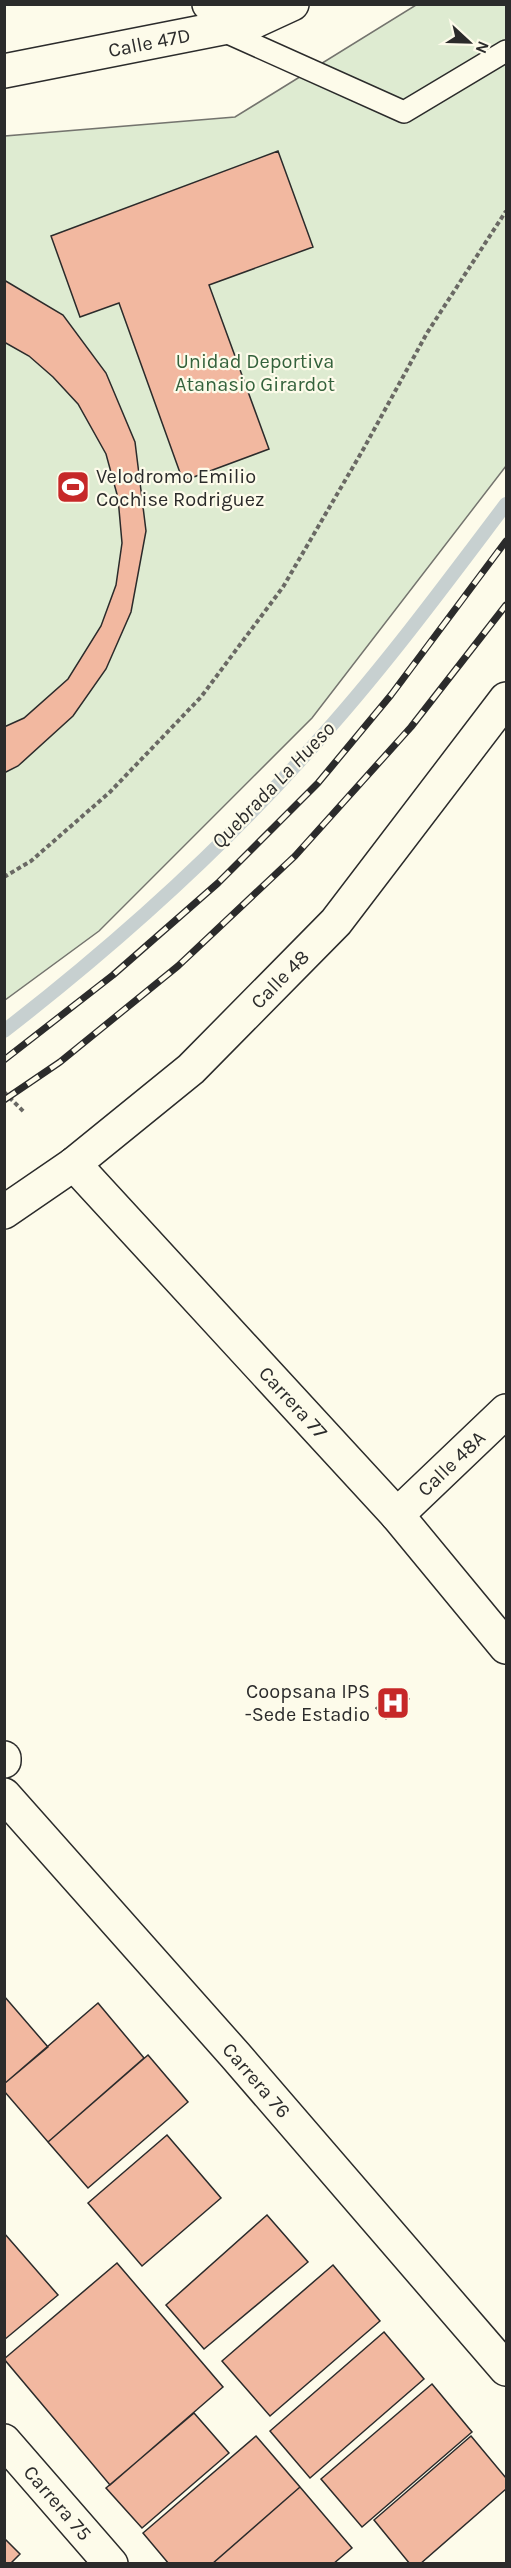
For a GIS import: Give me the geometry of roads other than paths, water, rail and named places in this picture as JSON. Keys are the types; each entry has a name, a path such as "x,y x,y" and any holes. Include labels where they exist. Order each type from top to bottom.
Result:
{"street":[{"name":"Calle 47D","path":"4,71 214,17 253,22 292,4"},
{"name":"Calle 48","path":"4,1212 74,1164 191,1069 336,922 507,699"},
{"name":"Carrera 77","path":"74,1164 397,1515 507,1647"},
{"name":"Calle 48A","path":"397,1515 507,1412"},
{"name":"Carrera 76","path":"4,1795 507,2369"},
{"name":"Carrera 75","path":"4,2442 111,2564"}],"lane":[{"path":"214,17 404,112 507,51"}],"waterway":[{"name":"Quebrada La Hueso","path":"4,1031 86,965 166,895 279,784 389,657 506,504"}],"railway":[{"path":"4,1060 113,975 218,883 318,783 391,695 506,541"},
{"path":"4,1100 60,1062 178,966 295,856 411,727 506,605"}],"place":[{"name":"Velodromo Emilio Cochise Rodriguez","path":"73,487"},
{"name":"Coopsana IPS -Sede Estadio","path":"393,1703"}],"park label":[{"name":"Unidad Deportiva Atanasio Girardot","path":"255,372"}]}
